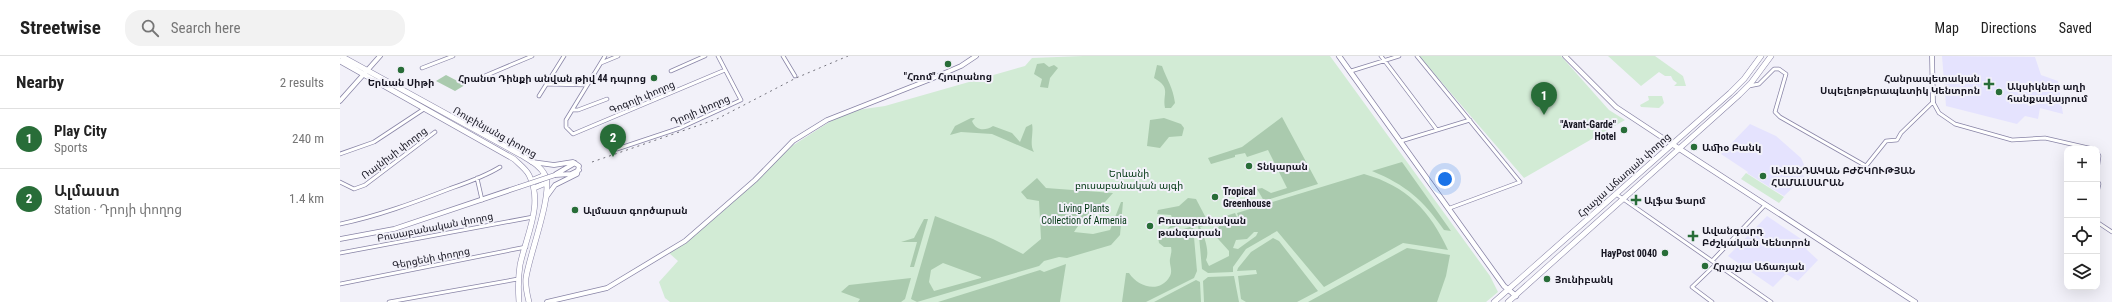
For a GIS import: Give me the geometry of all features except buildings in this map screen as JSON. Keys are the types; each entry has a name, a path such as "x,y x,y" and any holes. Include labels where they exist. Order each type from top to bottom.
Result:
{"main road":[{"name":"Ռուբինյանց փողոց","path":"341,56 424,109 514,159 526,169 533,180"},
{"path":"1340,56 1508,290 1516,296"},
{"name":"Հրաչյա Աճառյան փողոց","path":"1494,302 1744,79 1761,56"},
{"name":"Հրաչյա Աճառյան փողոց","path":"1508,302 1748,86 1771,56"},
{"name":"Ռուբինյանց փողոց","path":"340,61 364,72 532,162 545,175"},
{"path":"1672,144 1914,302"},
{"path":"520,302 518,294 518,279 536,203 533,180 545,175 546,183 544,200 526,278 526,290 529,302"},
{"path":"534,188 546,183"}],"street":[{"path":"340,98 379,56"},
{"path":"422,68 454,56"},
{"path":"480,78 532,56"},
{"path":"539,96 564,56"},
{"path":"572,110 605,56"},
{"path":"601,63 618,56"},
{"path":"671,71 705,56"},
{"name":"Դրոյի փողոց","path":"617,149 680,128 739,102 741,99 718,56"},
{"path":"783,56 795,76"},
{"path":"547,302 607,288 685,241 755,180 793,141 827,120 931,79 961,66 976,56"},
{"path":"1381,56 1438,130"},
{"path":"1351,71 1399,56"},
{"path":"1417,56 1520,182 1450,208"},
{"path":"1566,56 1616,107 1672,144"},
{"path":"1932,56 1933,102 1939,113 1955,124 2012,140 2045,138 2080,146"},
{"path":"1748,86 1759,84 1774,69 1782,70 1786,74 1775,112 1780,117 1866,166 1886,141 1897,140 1901,133 1933,102"},
{"name":"Գոգոլի փողոց","path":"572,110 566,120 566,127 573,134 725,70"},
{"path":"340,101 364,72"},
{"path":"546,84 588,85"},
{"path":"572,110 578,110 607,99"},
{"name":"Ռայնիսի փողոց","path":"340,154 356,151 374,143 424,109"},
{"path":"1402,141 1470,120"},
{"name":"Ռայնիսի փողոց","path":"340,182 354,189 365,185 435,132"},
{"path":"532,162 554,165 568,162 577,163"},
{"path":"577,163 580,170"},
{"path":"555,175 567,166 577,163"},
{"path":"340,224 368,219 476,178 500,167"},
{"path":"340,239 394,229 555,175 571,174 580,170"},
{"path":"544,200 555,185 576,175 580,170"},
{"path":"476,178 481,189 482,200"},
{"path":"1616,194 1772,302"},
{"path":"1712,261 1765,205"},
{"name":"Բուսաբանական փողոց","path":"340,253 533,217"},
{"path":"2100,224 2112,232"},
{"name":"Գերցենի փողոց","path":"340,284 526,247"},
{"path":"1712,302 1692,287 1716,264"},
{"path":"389,302 518,279"}],"shaded area":[{"path":"1942,56 2035,57 2041,75 2058,81 2063,114 2040,108 2038,119 2025,116 2017,124 1946,106"},
{"path":"1750,124 1776,136 1801,158 1805,167 1801,167 1804,177 1784,196 1747,173 1748,172 1721,154"},
{"path":"1767,216 1810,245 1806,249 1818,260 1798,281 1786,274 1773,287 1728,256"}],"green space":[{"name":"Երևանի բուսաբանական այգի","path":"1083,56 1330,56 1490,276 1498,292 1486,302 670,302 665,298 659,282 678,261 669,253 721,213 792,146 834,119 857,110 885,106 1025,66 1032,58"},
{"path":"1419,56 1561,56 1609,110 1625,120 1524,178"},
{"path":"1608,56 1655,56 1683,76 1686,86 1674,86 1677,83 1671,76 1665,76 1659,72 1641,86"},
{"path":"1044,63 1049,67 1054,65 1058,68 1050,78 1048,88 1040,87 1042,79 1034,74 1037,64"},
{"path":"1157,65 1162,66 1173,92 1175,103 1171,108 1165,108 1165,88 1154,78"},
{"path":"446,75 465,85 455,91 436,81"},
{"path":"1648,96 1662,96 1664,103 1659,108 1641,107 1640,105 1649,100"},
{"path":"1282,117 1318,184 1264,201 1257,189 1262,188 1271,193 1287,188 1268,150 1247,157 1245,153 1235,155 1235,157 1211,164 1208,158 1242,147"},
{"path":"971,118 975,118 972,121 978,128 987,129 993,126 1012,133 1020,142 1026,127 1032,124 1032,146 1034,152 992,134 961,132 950,135 955,126"},
{"path":"1164,118 1181,124 1184,128 1182,136 1169,137 1160,148 1147,146 1150,120"},
{"path":"1402,162 1451,231 1444,230 1429,210 1413,194 1395,182 1372,171"},
{"path":"1746,173 1784,197 1779,203 1741,179"},
{"path":"1364,174 1393,185 1415,202 1433,223 1448,250 1403,243 1324,287 1277,231 1246,249 1233,267 1233,272 1208,273 1202,269 1198,225 1235,213 1239,219 1237,213","holes":["1217,222 1219,227 1210,230 1229,251 1229,256 1209,266 1206,260 1206,244 1200,227","1254,232 1258,232 1256,236 1238,249 1233,248 1236,240 1247,239"]},
{"name":"Living Plants Collection of Armenia","path":"1037,178 1046,188 1113,193 1105,202 1084,217 1074,232 1093,234 1110,230 1121,202 1123,202 1120,235 1111,245 1067,258 1059,257 1044,261 1039,266 917,302 911,299 935,216 993,239 1023,254 1041,239 1039,201 1027,199 1021,192","holes":["943,263 981,277 934,291 929,282 931,270"]},
{"path":"1188,198 1196,199 1206,218 1167,229 1174,223 1171,215 1157,214 1158,210 1179,206"},
{"path":"924,219 928,219 914,267 910,267 917,242 901,242 914,238"},
{"path":"1193,226 1197,271 1194,278 1146,302 1122,302 1126,273 1129,273 1143,285 1155,287 1166,282 1171,272 1171,247 1164,247 1159,243 1158,237"},
{"path":"1273,238 1279,241 1318,291 1297,302 1246,302 1241,299 1238,276 1257,274 1256,270 1237,271 1238,268 1251,252"},
{"path":"1407,248 1450,255 1446,276 1437,302 1308,302"},
{"path":"1066,264 1060,302 938,302 1040,270 1044,272"},
{"path":"1234,276 1239,302 1204,302 1203,281 1208,277"},
{"path":"911,278 905,299 901,302 858,302 860,299 841,292 849,285"},
{"path":"1196,280 1200,282 1201,302 1154,302"}],"railway":[{"path":"592,162 717,119 796,78 848,56"}],"place":[{"name":"\"Հռոմ\" Հյուրանոց","path":"948,64"},
{"name":"Երևան Սիթի","path":"401,70"},
{"name":"Հրանտ Դինքի անվան թիվ 44 դպրոց","path":"654,78"},
{"name":"Հանրապետական Սպելեոթերապևտիկ Կենտրոն","path":"1989,84"},
{"name":"Ակսիկներ աղի հանքավայրում","path":"1999,92"},
{"name":"Play City","path":"1544,115"},
{"name":"\"Avant-Garde\" Hotel","path":"1624,130"},
{"name":"Ամիօ Բանկ","path":"1694,147"},
{"name":"Ալմաստ","path":"613,157"},
{"name":"Տնկարան","path":"1249,166"},
{"name":"ԱՎԱՆԴԱԿԱՆ ԲԺՇԿՈՒԹՅԱՆ ՀԱՄԱԼՍԱՐԱՆ","path":"1763,176"},
{"name":"Tropical Greenhouse","path":"1215,197"},
{"name":"Ալֆա Ֆարմ","path":"1636,200"},
{"name":"Ալմաստ գործարան","path":"575,210"},
{"name":"Բուսաբանական թանգարան","path":"1150,226"},
{"name":"Ավանգարդ Բժշկական Կենտրոն","path":"1693,236"},
{"name":"HayPost 0040","path":"1665,253"},
{"name":"Հրաչյա Աճառյան","path":"1705,266"},
{"name":"Յունիբանկ","path":"1547,279"}]}
